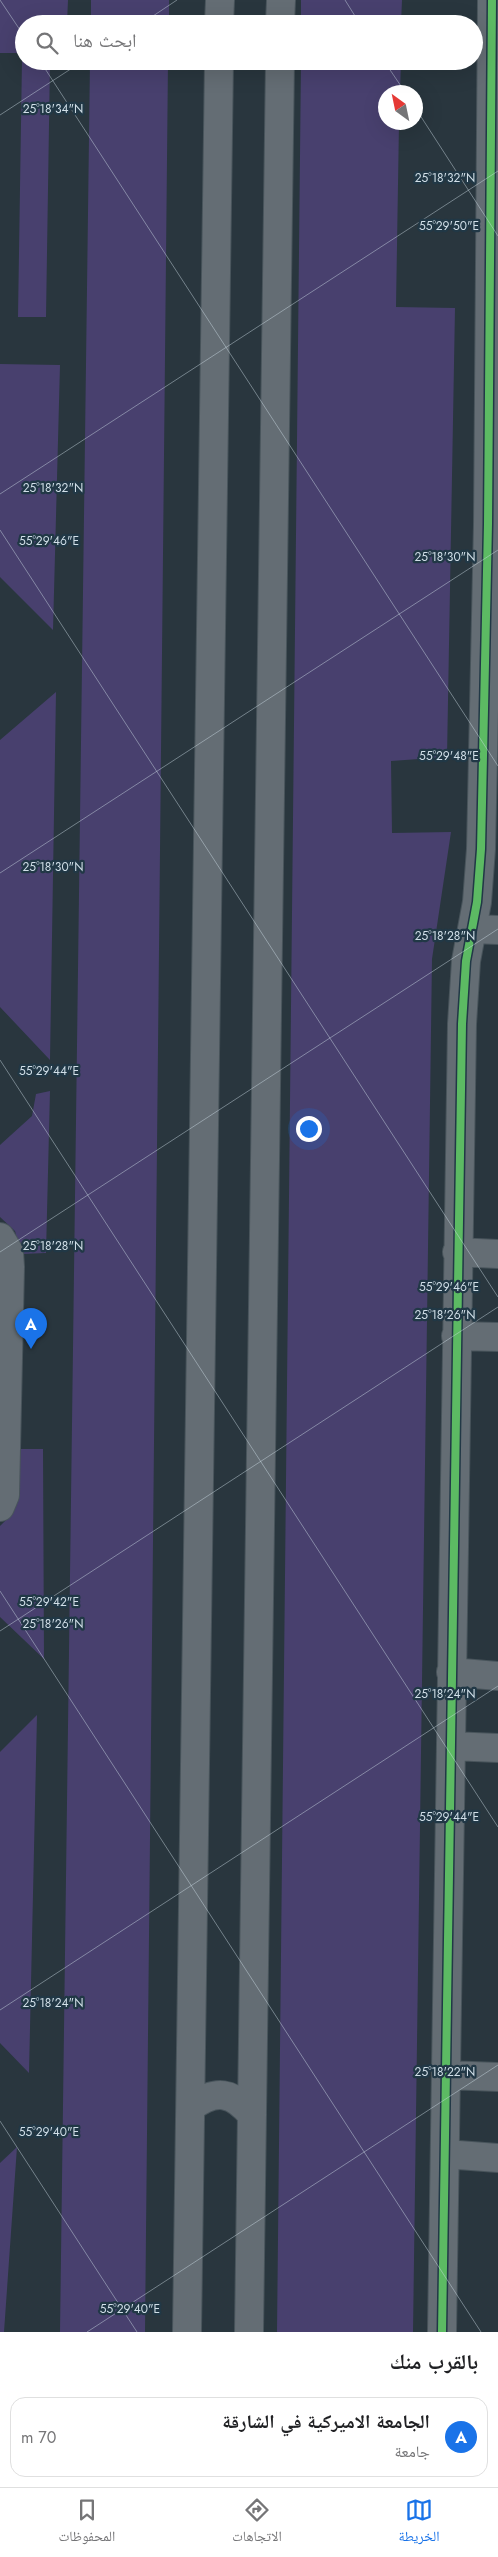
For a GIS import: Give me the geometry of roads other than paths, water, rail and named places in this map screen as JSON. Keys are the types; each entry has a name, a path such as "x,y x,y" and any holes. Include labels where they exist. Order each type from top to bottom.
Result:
{"street":[{"path":"220,0 220,15"},
{"path":"280,15 281,0"},
{"path":"442,2332 457,1252 462,1024 466,961 485,929 477,902 489,850 493,524 492,0"},
{"path":"187,2332 219,70"},
{"path":"248,2332 280,70"},
{"path":"0,1237 9,1252 10,1267 5,1495 0,1507"},
{"path":"457,1252 498,1254"},
{"path":"456,1336 498,1337"},
{"path":"451,1672 498,1676"},
{"path":"451,1746 498,1748"},
{"path":"446,2075 498,2077"},
{"path":"190,2108 205,2097 223,2094 240,2101 252,2114"},
{"path":"445,2154 498,2158"}],"place":[{"name":"الجامعة الاميركية في الشارقة","path":"31,1349"}]}
